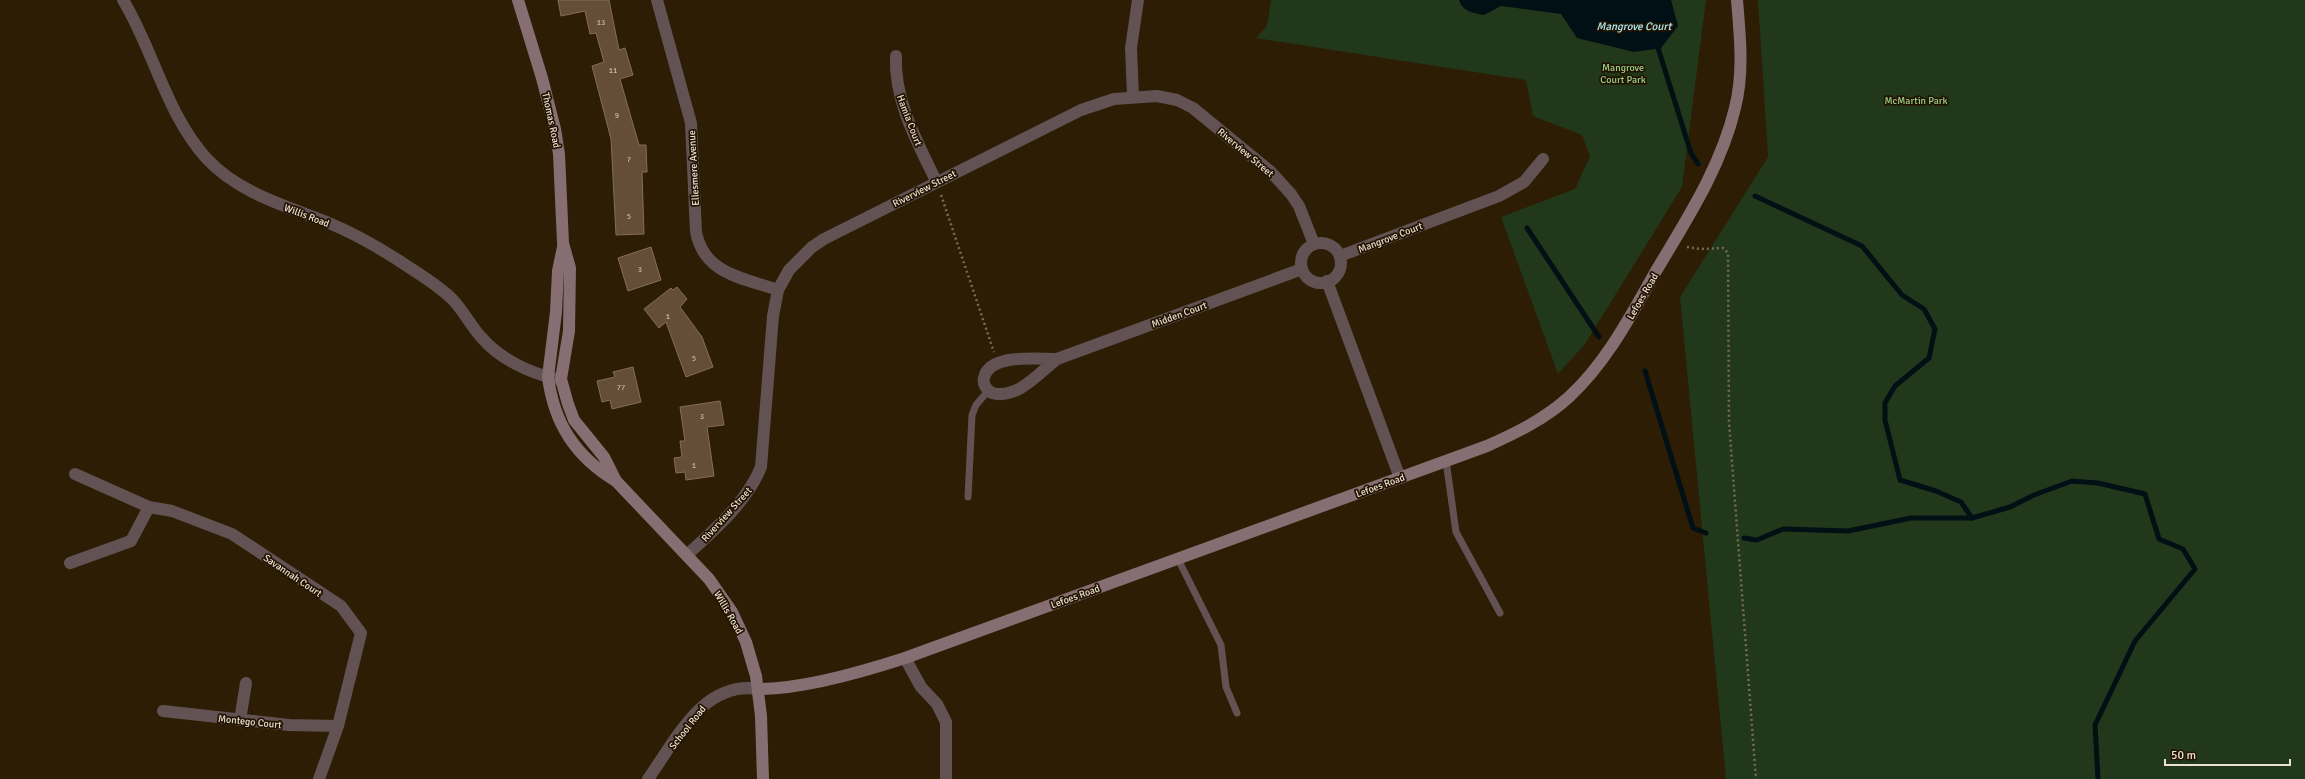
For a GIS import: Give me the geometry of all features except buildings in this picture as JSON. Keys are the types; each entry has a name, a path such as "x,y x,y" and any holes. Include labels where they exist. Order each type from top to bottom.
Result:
{"street":[{"name":"Willis Road","path":"122,0 188,134 209,160 223,174 264,198 336,226 381,249 424,278 454,301 491,348 521,367 548,377 561,379 574,420 604,457 616,481"},
{"name":"Thomas Road","path":"518,0 555,129 559,154 563,244 558,271 556,312 548,377"},
{"name":"Ellesmere Avenue","path":"657,0 691,123 696,232 698,245 705,256 715,266 728,273 778,290"},
{"path":"1133,96 1131,48 1138,0"},
{"name":"Lefoes Road","path":"759,689 785,688 841,676 905,658 1446,461 1511,436 1534,424 1569,398 1599,365 1615,342 1673,243 1719,158 1736,107 1740,72 1737,0"},
{"name":"Hamia Court","path":"896,56 895,74 900,98 909,124 936,182"},
{"name":"Riverview Street","path":"687,555 742,499 757,478 762,467 773,316 778,290 789,270 812,247 824,238 1081,110 1114,99 1133,96 1163,97 1177,100 1193,108 1282,182 1299,206 1314,244"},
{"name":"Mangrove Court","path":"1340,256 1499,196 1524,182 1543,159"},
{"name":"Thomas Road","path":"561,379 569,331 571,302 570,268 563,244"},
{"path":"1314,244 1326,244 1337,250 1340,256 1340,268 1337,274 1327,281 1321,282 1309,279 1302,269 1301,263 1304,251 1314,244"},
{"name":"Midden Court","path":"1057,359 1023,358 998,364 985,374 983,380 988,391 997,395 1004,394 1026,385 1057,359 1302,269"},
{"path":"1327,281 1400,478"},
{"name":"Willis Road","path":"548,377 555,410 569,438 596,469 616,481 687,555 713,584 732,612 746,642 759,689 763,779"},
{"name":"Savannah Court","path":"75,474 149,507 172,511 232,534 341,606 361,633 338,726 320,779"},
{"path":"70,564 130,541 149,507"},
{"path":"905,658 917,681 937,704 946,722 946,779"},
{"path":"240,720 246,683"},
{"name":"School Road","path":"648,779 703,705 718,695 739,688 759,689"},
{"name":"Montego Court","path":"163,711 289,725 338,726"}],"lane":[{"path":"968,497 972,414 976,405 988,391"},
{"path":"1446,461 1456,532 1500,613"},
{"path":"1178,559 1221,645 1226,687 1237,713"}],"path":[{"path":"936,182 998,364"},
{"path":"1673,243 1693,249 1723,248 1728,253 1729,422 1756,779"}],"green space":[{"name":"Mangrove Court Park","path":"1271,0 1706,0 1682,187 1585,344 1558,374 1501,217 1575,189 1590,156 1582,135 1533,116 1526,80 1256,38 1267,26"},
{"name":"McMartin Park","path":"1758,0 2305,0 2305,779 1726,779 1680,297 1768,157"}],"water":[{"name":"Mangrove Court","path":"1459,0 1671,0 1678,26 1661,48 1634,52 1577,38 1561,14 1501,6 1484,15 1473,13 1466,9"}],"waterway":[{"path":"1658,48 1691,153 1698,164"},
{"path":"1755,196 1862,246 1902,295 1924,309 1935,329 1929,358 1895,386 1885,403 1885,420 1900,480 1936,491 1961,502 1972,518 2010,507 2034,495 2072,481 2098,483 2145,494 2159,539 2183,549 2195,569 2135,641 2095,725 2098,779"},
{"path":"1527,228 1599,337"},
{"path":"1645,371 1693,528 1706,533"},
{"path":"1744,538 1757,540 1783,529 1848,531 1911,518 1972,518"}]}
